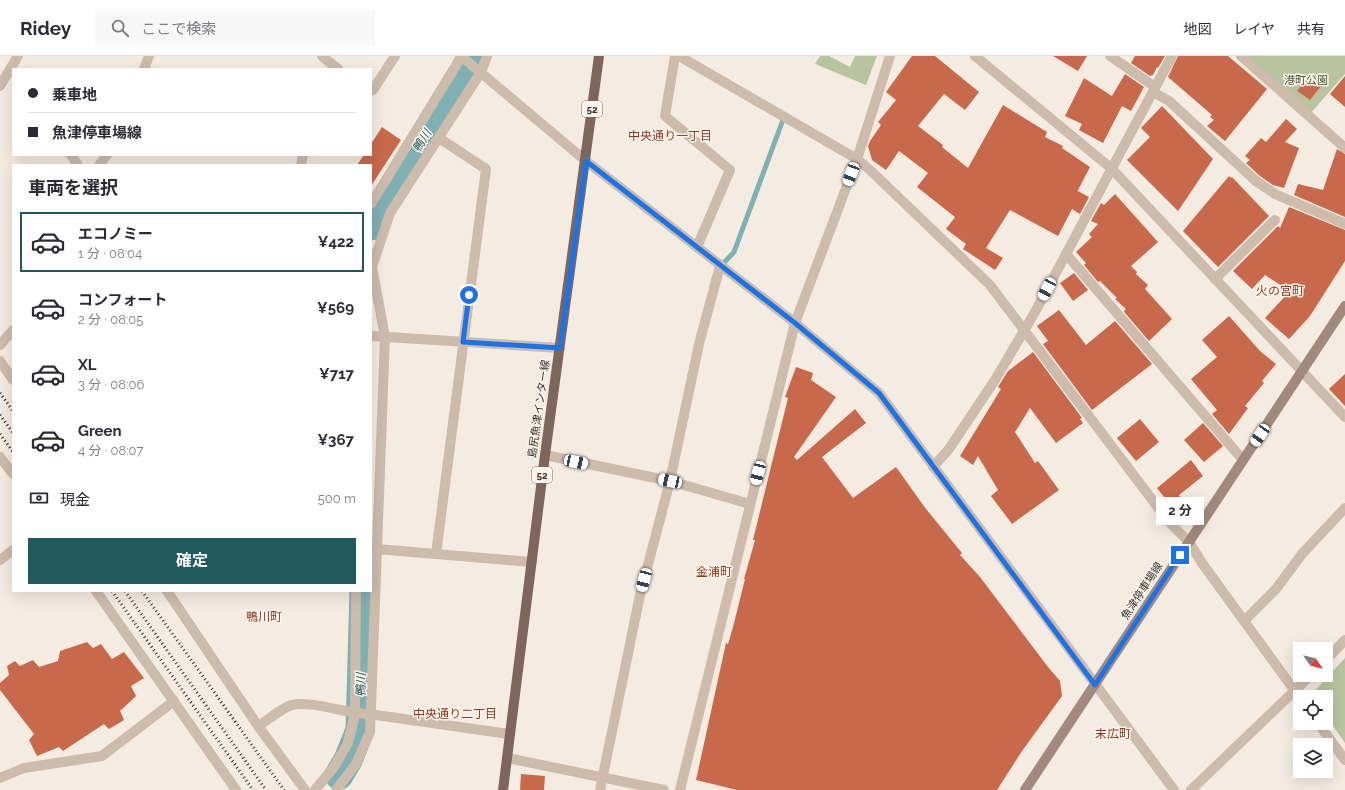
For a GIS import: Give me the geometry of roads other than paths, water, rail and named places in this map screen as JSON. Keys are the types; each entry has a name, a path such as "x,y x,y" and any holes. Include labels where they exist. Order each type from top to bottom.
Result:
{"main road":[{"name":"島尻魚津インター線","path":"503,790 545,455 599,56"},
{"name":"魚津停車場線","path":"1025,790 1345,306"}],"street":[{"path":"144,68 150,56"},
{"path":"322,56 337,68"},
{"path":"372,90 395,56"},
{"path":"372,202 461,56 586,161 795,323 879,393 1174,790"},
{"path":"336,790 356,764 370,732 369,714 379,336 372,267 390,213 439,138 487,56"},
{"path":"675,56 665,116 730,170 697,247"},
{"path":"679,56 857,159 990,285 1170,522 1188,542 1294,690"},
{"path":"680,790 795,323 857,159 890,56"},
{"path":"975,56 1112,169 1345,416"},
{"path":"1110,56 1169,101 1256,181 1275,194 1345,224"},
{"path":"933,467 949,449 995,380 1024,331 1172,56"},
{"path":"1241,56 1345,148"},
{"path":"0,86 15,61"},
{"path":"436,554 486,169 439,138"},
{"path":"100,164 106,156"},
{"path":"1215,279 1275,220"},
{"path":"1066,254 1243,460"},
{"path":"600,790 601,776 640,595 670,481 699,344 720,266"},
{"path":"0,345 12,331"},
{"path":"379,336 560,348"},
{"path":"0,361 12,379"},
{"path":"545,455 670,481 750,504"},
{"path":"0,457 12,473"},
{"path":"1244,621 1276,589 1302,554 1345,508"},
{"path":"374,549 532,562"},
{"path":"0,560 12,551"},
{"path":"97,592 236,790"},
{"path":"168,592 258,726 305,790"},
{"path":"315,790 334,767 348,743 355,714 356,592"},
{"path":"1333,653 1345,640"},
{"path":"1191,790 1293,699"},
{"path":"0,778 24,768 102,756 174,702"},
{"path":"258,726 292,705 313,705 355,714 369,714 509,734"},
{"path":"1323,730 1345,760"},
{"path":"507,758 664,790"}],"waterway":[{"name":"鴨川","path":"372,224 473,56"},
{"path":"720,267 734,252 784,117"},
{"name":"鴨川","path":"339,775 348,760 360,730 364,592"}],"railway":[{"path":"0,393 12,410"},
{"path":"0,415 12,432"},
{"path":"0,434 12,451"},
{"path":"113,592 253,790"},
{"path":"126,592 266,790"},
{"path":"143,592 284,790"}],"district":[{"name":"中央通り一丁目","path":"670,136"},
{"name":"火の宮町","path":"1280,291"},
{"name":"金浦町","path":"714,572"},
{"name":"鴨川町","path":"264,617"},
{"name":"中央通り二丁目","path":"455,714"},
{"name":"末広町","path":"1113,734"}],"park label":[{"name":"港町公園","path":"1306,80"}]}
